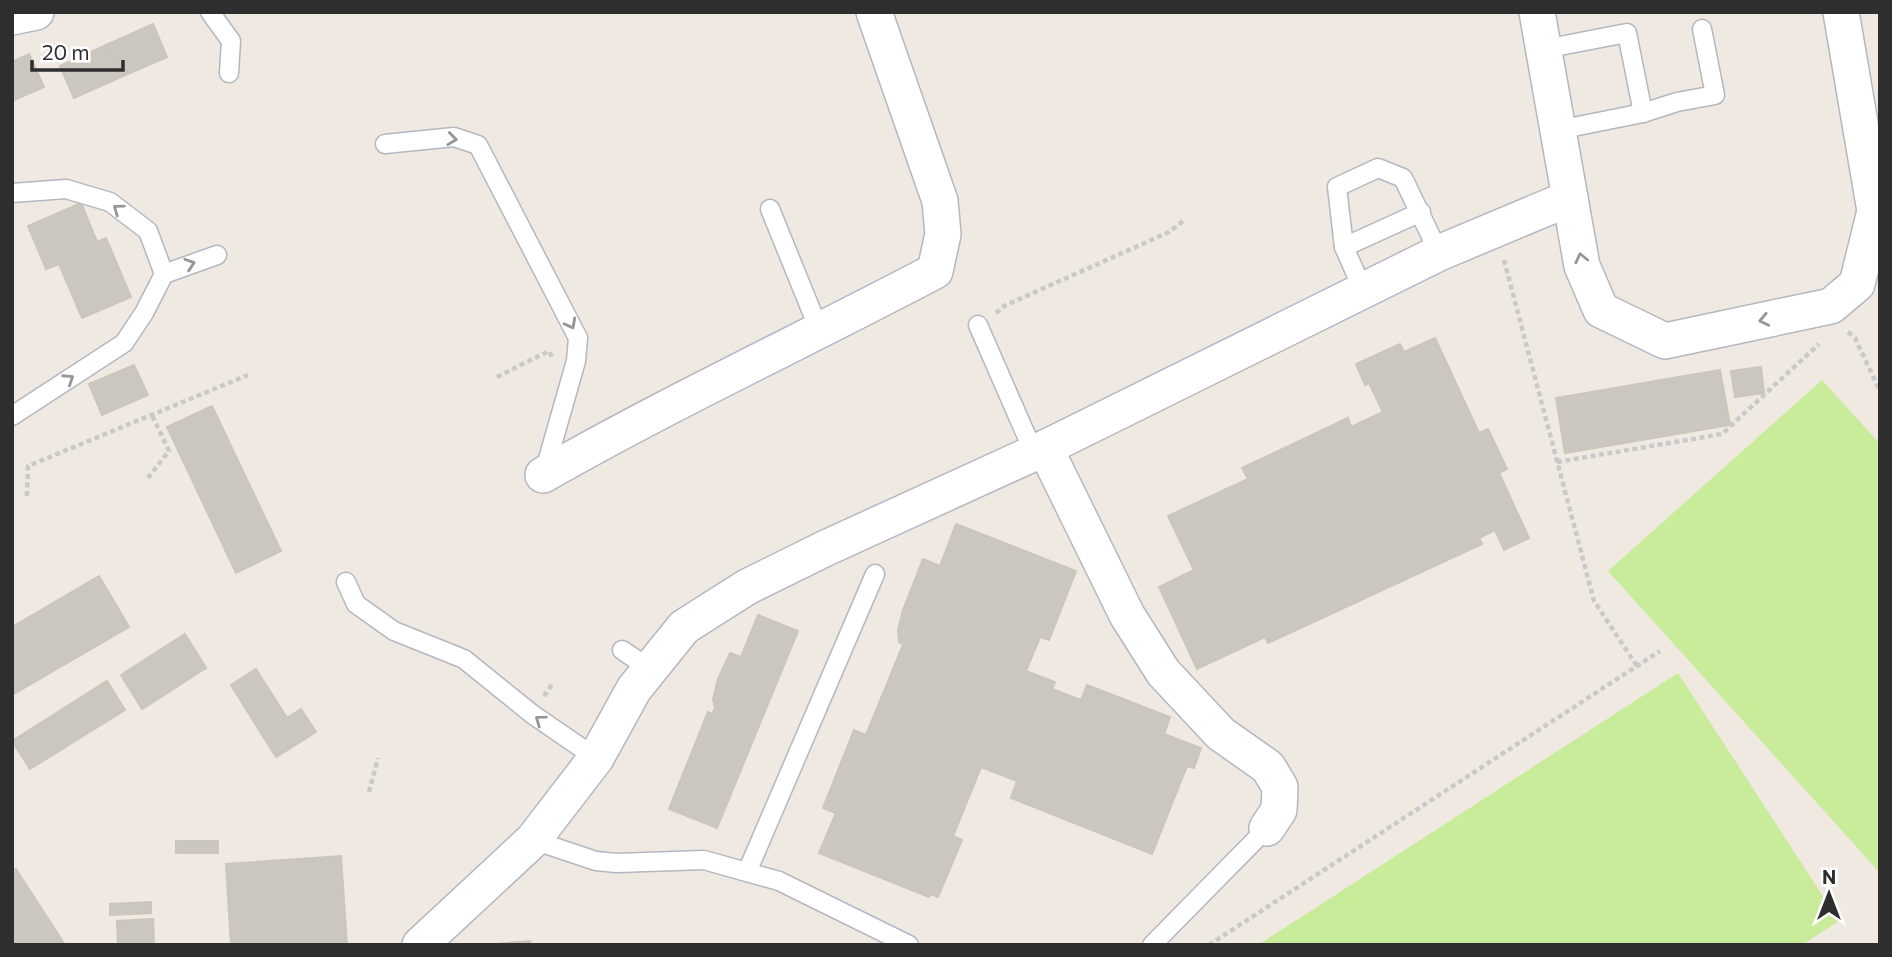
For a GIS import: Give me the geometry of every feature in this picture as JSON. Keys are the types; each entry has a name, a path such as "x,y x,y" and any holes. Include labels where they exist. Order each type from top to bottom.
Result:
{"street":[{"path":"12,17 36,12"},
{"path":"543,475 761,359 935,271 943,234 940,201 874,12"},
{"path":"1538,12 1582,266 1601,310 1665,341 1836,316 1857,285 1875,211 1841,12"},
{"path":"420,945 533,840 596,758 634,689 684,626 747,587 826,548 1040,450 1439,253 1570,198"},
{"path":"1040,450 1128,615 1163,671 1221,734 1268,767 1280,787 1279,810 1267,828"}],"lane":[{"path":"210,12 231,41 229,73"},
{"path":"1558,130 1714,95 1702,29"},
{"path":"1544,49 1627,33 1643,113"},
{"path":"385,144 454,137 478,145 578,338 576,361 543,475"},
{"path":"1363,290 1344,247 1338,187 1378,168 1404,178 1439,253"},
{"path":"12,193 66,189 110,202 148,231 164,274"},
{"path":"770,209 820,331"},
{"path":"1344,247 1421,212"},
{"path":"12,416 124,343 144,313 164,274 218,255"},
{"path":"978,325 1040,450"},
{"path":"747,872 875,574"},
{"path":"346,582 356,604 394,631 464,659 532,715 596,758"},
{"path":"622,650 650,669"},
{"path":"1152,945 1267,828"},
{"path":"533,840 596,861 617,863 704,860 747,872 779,881 909,945"}],"path":[{"path":"978,325 1004,306 1168,232 1183,221"},
{"path":"1495,229 1594,601 1637,666"},
{"path":"1836,316 1855,338 1880,391"},
{"path":"1557,462 1722,434 1821,342"},
{"path":"27,496 28,467 248,376"},
{"path":"148,478 169,451 152,415"},
{"path":"1209,945 1660,651"},
{"path":"369,792 378,758"}],"green space":[{"path":"1822,380 1880,444 1880,873 1608,571"},
{"path":"1678,673 1839,921 1802,945 1258,945"}],"building":[{"path":"153,24 167,57 121,77 106,45"},
{"path":"106,45 121,77 74,98 60,66"},
{"path":"29,54 44,87 12,101 12,62"},
{"path":"81,203 97,242 106,238 131,297 82,318 59,264 46,269 28,226"},
{"path":"1435,338 1479,433 1488,429 1507,469 1499,473 1529,538 1504,550 1495,530 1479,538 1482,544 1268,643 1265,637 1197,669 1159,587 1194,570 1168,516 1248,479 1242,468 1348,418 1351,427 1383,412 1369,383 1365,385 1356,364 1400,344 1404,352"},
{"path":"134,365 148,395 102,415 89,384"},
{"path":"1761,367 1764,393 1735,397 1731,371"},
{"path":"1720,370 1730,425 1565,453 1556,398"},
{"path":"212,406 281,551 236,573 167,427"},
{"path":"956,524 1076,571 1049,640 1040,637 1026,671 1055,682 1052,689 1081,700 1087,685 1170,717 1164,734 1201,748 1194,768 1187,766 1152,854 1011,798 1017,781 981,767 953,836 962,840 938,897 931,894 929,897 819,853 836,813 823,808 854,730 866,735 903,645 899,642 898,630 923,559 940,566"},
{"path":"99,576 129,627 12,695 12,627"},
{"path":"758,615 798,631 717,828 669,809 708,712 712,714 715,708 713,699 718,679 730,653 741,657"},
{"path":"185,634 206,668 142,709 121,675"},
{"path":"256,669 287,718 301,709 316,732 276,757 231,685"},
{"path":"107,681 125,710 30,769 12,741"},
{"path":"176,841 218,841 218,853 176,853"},
{"path":"341,856 347,945 231,945 226,864"},
{"path":"16,869 65,945 12,945 12,871"},
{"path":"151,902 151,913 110,915 110,904"},
{"path":"153,919 154,944 118,945 117,921"},
{"path":"530,941 531,945 483,945"}]}
